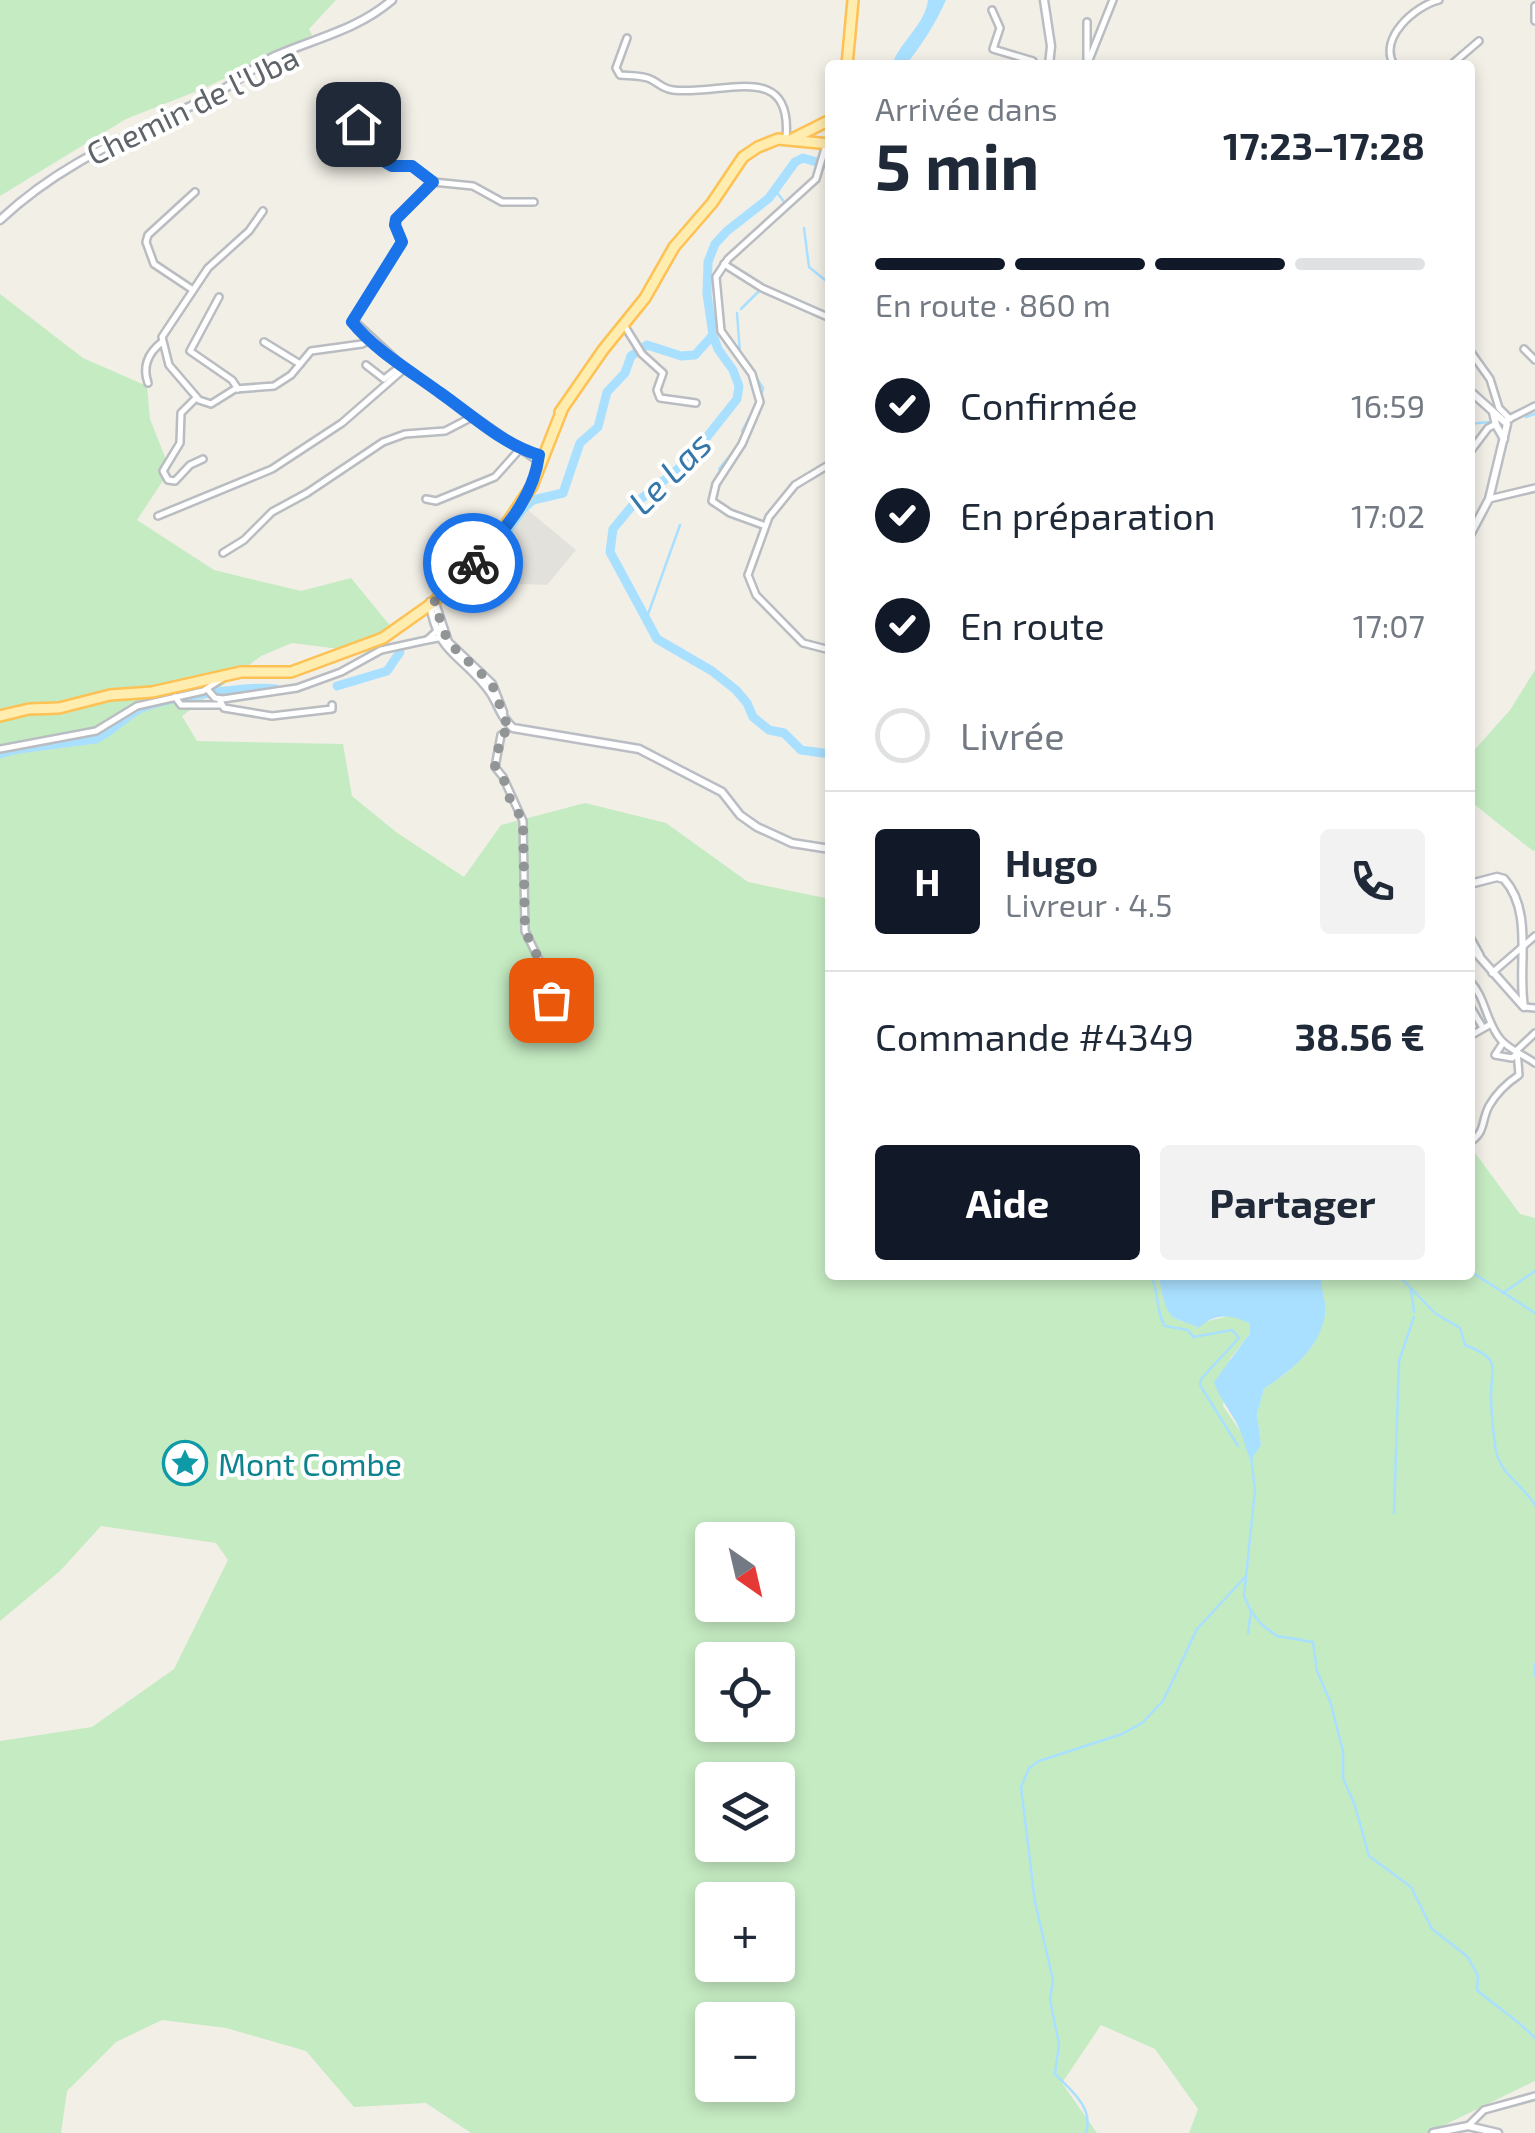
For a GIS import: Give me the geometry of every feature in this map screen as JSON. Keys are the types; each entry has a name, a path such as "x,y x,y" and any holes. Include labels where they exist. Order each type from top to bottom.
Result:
{"main road":[{"path":"847,60 853,0"},
{"path":"508,523 562,410 651,289 674,247 712,203 743,158 765,143 825,123"},
{"path":"789,138 825,147"},
{"path":"0,716 29,709 59,708 110,695 152,692 249,671 291,672 368,645 390,634 431,603 488,546 530,490 538,472 539,456"},
{"path":"368,645 445,588"}],"street":[{"name":"Chemin de l'Uba","path":"0,220 36,188 83,157 214,94 270,59 351,27 392,0"},
{"path":"1044,0 1052,46 1050,60"},
{"path":"1089,60 1113,0"},
{"path":"1406,0 1414,10"},
{"path":"1391,60 1391,42 1414,10 1439,0"},
{"path":"1535,6 1535,21"},
{"path":"992,10 1000,28 993,49 1030,60"},
{"path":"1087,22 1087,60"},
{"path":"627,38 616,68 620,75 647,78 674,90 766,88 780,97 787,110 789,138"},
{"path":"1456,60 1479,41"},
{"path":"355,122 380,159 392,166 412,166 433,182 474,186 505,202 534,202"},
{"path":"764,525 716,506 712,499 760,400 752,374 721,331 715,284 724,264 817,176 825,152"},
{"path":"433,182 396,219 402,242 353,318 355,326 472,417 523,451 539,456"},
{"path":"193,290 154,264 146,242 148,235 195,192"},
{"path":"148,383 144,369 147,359 162,342 167,327 212,263 252,228 263,211"},
{"path":"724,264 762,288 825,316"},
{"path":"220,297 190,351 238,388"},
{"path":"623,324 641,352 662,373 657,390 660,398 696,403"},
{"path":"162,342 168,363 196,398 211,404 238,388 271,388 290,376 314,350 370,340"},
{"path":"264,342 300,364"},
{"path":"1524,348 1535,360"},
{"path":"1475,358 1490,380 1504,439 1489,499 1475,526"},
{"path":"366,365 384,379 403,367"},
{"path":"158,516 272,468 342,424 403,367"},
{"path":"1475,396 1502,423"},
{"path":"196,398 181,413 180,443 162,471 168,480 175,480 203,459"},
{"path":"1475,445 1488,428 1535,406"},
{"path":"222,553 244,540 272,512 383,442 405,434 445,431 472,417"},
{"path":"426,498 436,502 495,476 523,451"},
{"path":"825,467 796,485 764,525 749,570 753,591 803,644 825,649"},
{"path":"1489,499 1535,488"},
{"path":"402,620 431,603"},
{"path":"431,603 441,633"},
{"path":"431,603 448,650 487,687 509,725 644,751 722,792 740,816 757,827 792,843 825,848"},
{"path":"390,634 420,616 434,620"},
{"path":"176,700 208,707 298,688 341,672 381,650 441,633"},
{"path":"0,749 96,731 137,706 209,692 226,675"},
{"path":"209,692 224,708 272,716 332,710 332,705"},
{"path":"509,725 501,735 495,767 523,821 526,935 546,974 551,1000"},
{"path":"1475,883 1496,878 1508,882 1523,936 1524,1006"},
{"path":"1492,973 1535,936"},
{"path":"1475,944 1478,958"},
{"path":"1475,954 1516,1001 1535,1008"},
{"path":"1475,988 1504,1043 1535,1063"},
{"path":"1475,1014 1483,1028"},
{"path":"1475,1033 1492,1024"},
{"path":"1504,1043 1495,1055 1512,1058 1535,1033"},
{"path":"1475,1138 1482,1133 1490,1104 1507,1082 1519,1075 1517,1052"},
{"path":"1468,2126 1484,2110 1535,2096"},
{"path":"1433,2133 1468,2126 1498,2133"}],"shaded area":[{"path":"528,510 576,550 547,585 499,583 464,600 468,578 490,558"}],"green space":[{"path":"0,0 336,0 309,29 312,35 205,88 126,119 0,196"},
{"path":"0,294 83,358 147,386 150,419 170,470 137,520 214,570 301,591 351,578 392,628 371,653 292,643 261,656 182,716 197,741 343,744 352,796 396,832 464,877 501,825 585,803 666,823 748,882 825,898 825,1280 1159,1280 1167,1308 1179,1320 1197,1322 1235,1315 1250,1324 1250,1333 1230,1359 1223,1406 1244,1437 1261,1445 1257,1414 1264,1389 1290,1370 1326,1313 1321,1280 1475,1280 1475,1153 1520,1214 1535,1218 1535,2081 1428,2133 1189,2133 1198,2109 1155,2049 1101,2025 1062,2083 1097,2133 471,2133 426,2103 354,2107 306,2051 226,2028 162,2020 116,2042 67,2091 61,2133 0,2133 0,1741 92,1727 174,1669 228,1560 216,1543 101,1526 60,1571 0,1621"},
{"path":"1535,670 1533,851 1475,805 1475,749 1510,710"}],"water":[{"path":"928,0 946,0 910,60 895,60 901,48"},
{"path":"1159,1280 1322,1280 1326,1310 1322,1327 1302,1358 1264,1389 1257,1414 1261,1445 1251,1460 1214,1382 1250,1333 1250,1324 1223,1317 1199,1328 1174,1318 1165,1304"}],"waterway":[{"name":"Le Las","path":"825,165 803,158 795,162 769,198 715,244 708,262 707,294 713,335 733,370 739,386 737,399 688,461 632,506 613,529 610,552 657,639 736,690 753,717 769,730 784,733 801,750 825,753"},
{"path":"775,190 785,203"},
{"path":"804,228 809,267 825,280"},
{"path":"741,309 760,290"},
{"path":"737,313 740,353"},
{"path":"456,605 463,596 466,577 498,545 523,509 533,500 563,493 580,443 598,427 607,392 625,373 631,356 647,345 681,356 695,355 713,335"},
{"path":"748,364 763,388 760,400"},
{"path":"742,431 755,407"},
{"path":"1526,417 1535,414"},
{"path":"1475,423 1489,422"},
{"path":"719,469 737,447"},
{"path":"646,620 680,525"},
{"path":"337,686 387,671 400,652"},
{"path":"96,739 153,704 230,691 276,689"},
{"path":"0,754 95,739"},
{"path":"1503,1293 1535,1271"},
{"path":"1475,1274 1535,1313"},
{"path":"1153,1280 1165,1326 1188,1330 1193,1337 1232,1330 1239,1338 1201,1379 1200,1385 1238,1446"},
{"path":"1403,1280 1436,1314 1460,1328 1465,1345 1490,1360 1497,1455 1535,1505"},
{"path":"1411,1289 1414,1312"},
{"path":"1394,1513 1399,1361 1414,1317"},
{"path":"1248,1633 1251,1611 1244,1596 1255,1490 1251,1457"},
{"path":"1086,2133 1084,2108 1055,2074 1059,2044 1050,2000 1053,1980 1035,1902 1021,1787 1029,1768 1039,1761 1122,1734 1142,1723 1163,1701 1197,1629 1246,1576"},
{"path":"1251,1611 1277,1636 1313,1642 1317,1671 1330,1701 1343,1751 1343,1778 1369,1856 1411,1887 1432,1929 1468,1957 1478,1976 1477,1990 1535,2038"},
{"path":"1535,1664 1535,1676"}],"way so far":[{"path":"473,563 434,602 448,642 492,684 512,728 501,735 495,767 523,821 525,931 546,974 551,1000"}],"place":[{"name":"Mont Combe","path":"185,1463"}],"route":[{"path":"358,124 380,159 392,166 412,166 433,182 394,222 402,242 352,322 384,352 470,416 526,453 539,455 538,472 518,510 473,563"}]}
